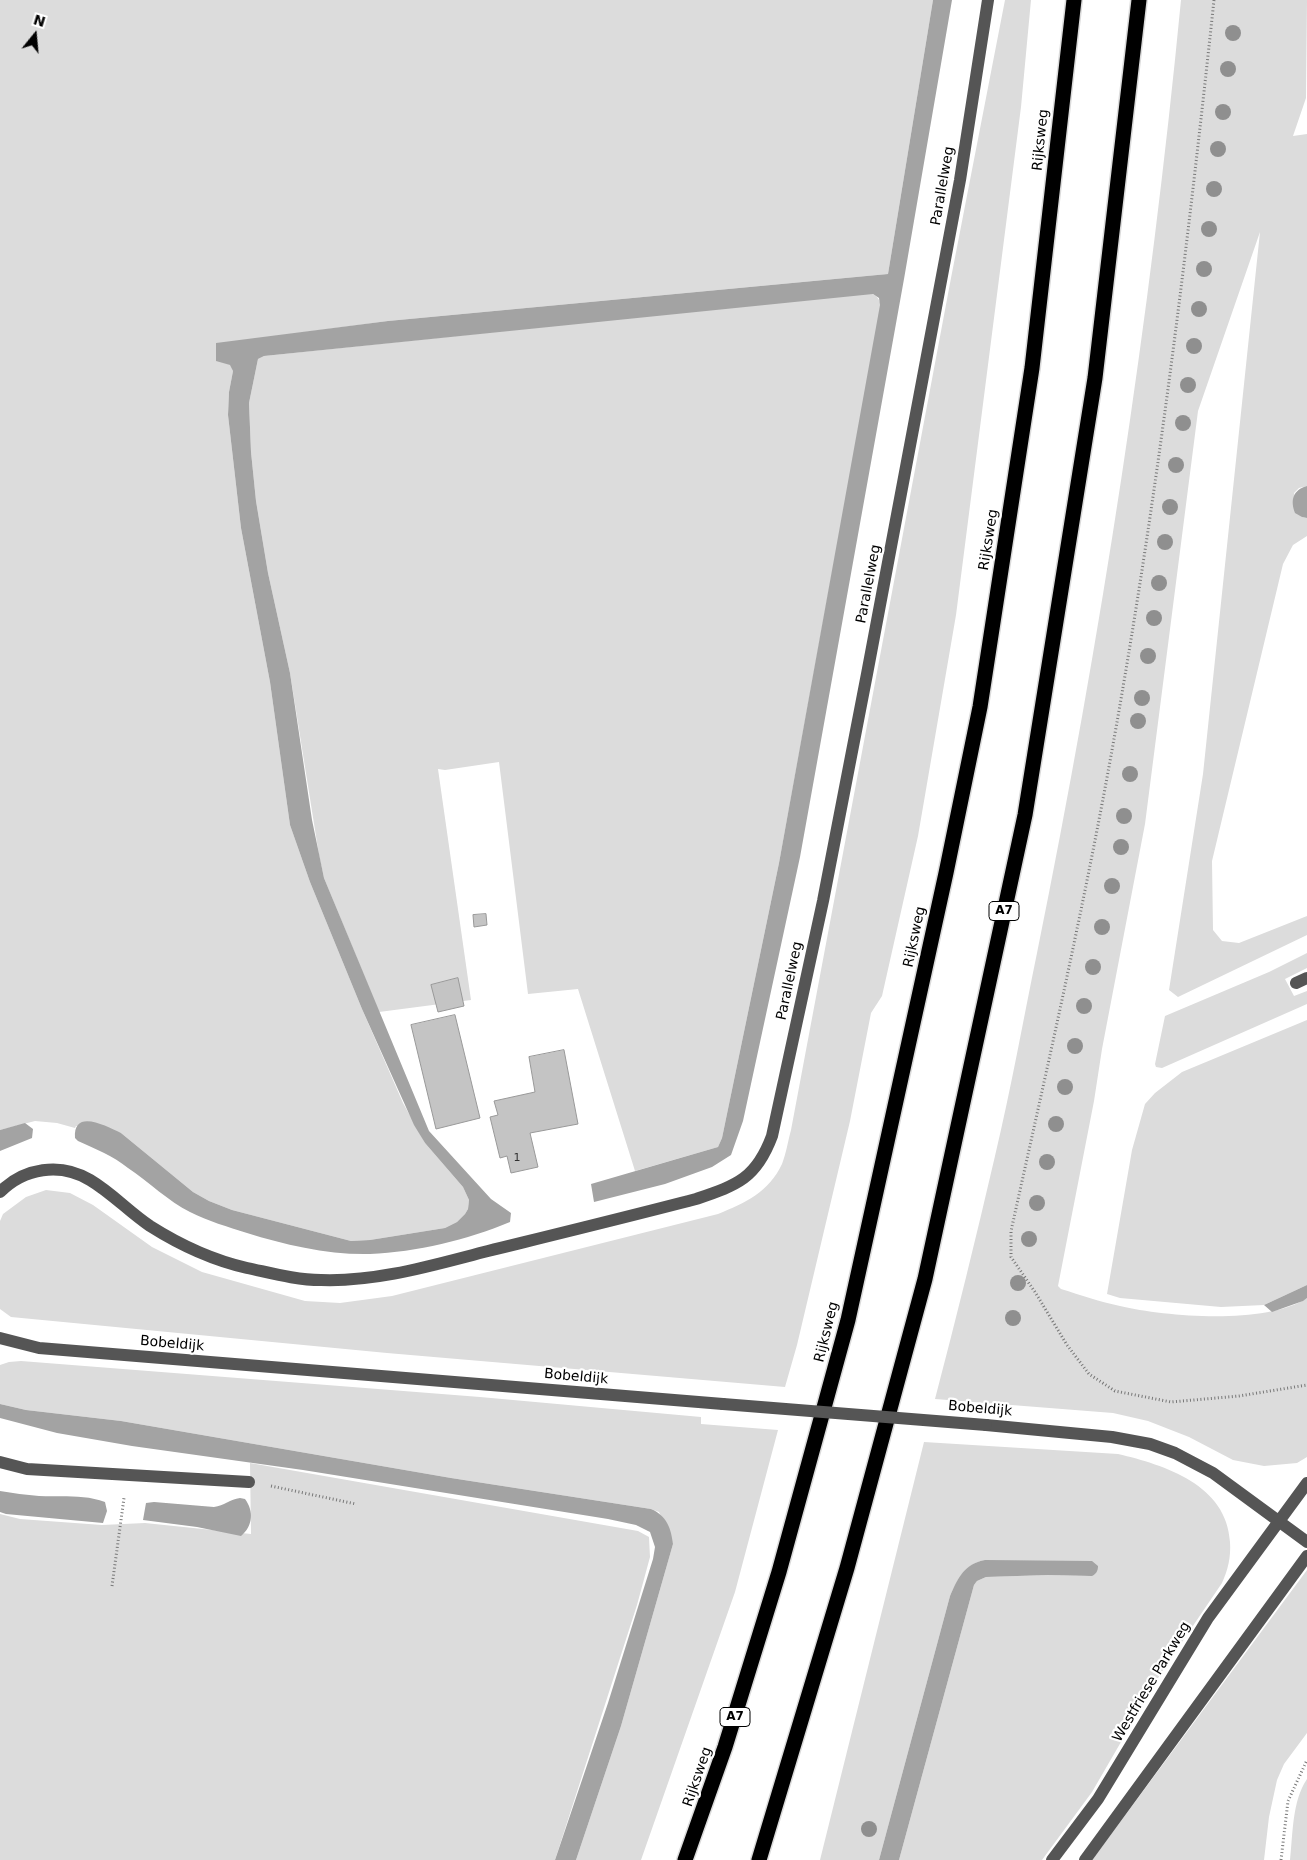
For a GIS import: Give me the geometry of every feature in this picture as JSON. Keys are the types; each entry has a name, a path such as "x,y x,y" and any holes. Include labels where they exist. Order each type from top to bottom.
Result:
{"highway":[{"name":"Rijksweg","path":"685,1860 726,1747 779,1572 848,1320 946,873 980,706 1030,378 1074,0"},
{"name":"A7","path":"759,1860 847,1568 925,1279 1025,815 1095,378 1139,0"}],"street":[{"name":"Parallelweg","path":"0,1192 9,1183 37,1170 52,1169 67,1172 88,1179 149,1225 197,1252 235,1265 320,1280 369,1278 423,1267 696,1199 723,1190 743,1180 756,1168 766,1152 772,1136 823,901 960,180 988,0"},
{"name":"Bobeldijk","path":"0,1338 39,1348 986,1424 1112,1437 1150,1444 1175,1453 1202,1467 1307,1542"},
{"path":"0,1462 27,1469 249,1482"},
{"name":"Westfriese Parkweg","path":"1052,1860 1098,1799 1208,1618 1307,1483"},
{"path":"1085,1860 1307,1556"}],"path":[{"path":"1214,0 1191,217 1154,489 1129,649 1084,897 1011,1231 1012,1257 1036,1292 1067,1345 1089,1374 1115,1392 1171,1402 1239,1396 1307,1385"},
{"path":"249,1482 356,1504"},
{"path":"112,1586 123,1516"},
{"path":"1281,1860 1288,1801 1307,1760"}],"shaded area":[{"path":"0,0 933,0 888,274 388,321 216,344 216,360 231,365 233,371 229,392 228,415 241,528 270,682 290,825 310,882 403,1103 425,1143 463,1187 469,1200 468,1209 465,1214 457,1222 445,1228 370,1240 351,1241 232,1210 209,1201 193,1192 121,1133 35,1121 0,1130"},
{"path":"933,0 952,0 904,279 800,857 743,1121 731,1155 712,1167 665,1184 594,1202 591,1184 718,1147 722,1138 779,863 880,305 879,298 873,294 264,356 258,359 249,403 256,501 268,573 290,673 312,820 324,878 429,1131 491,1199 511,1213 510,1222 459,1240 406,1251 355,1254 307,1248 218,1224 182,1208 116,1160 78,1141 75,1138 76,1129 79,1124 85,1121 99,1124 121,1133 193,1192 209,1201 232,1210 351,1241 370,1240 445,1228 457,1222 468,1209 469,1200 463,1187 425,1143 414,1125 362,1009 310,882 290,825 270,682 241,528 228,415 229,392 233,371 230,365 216,361 216,343 388,321 888,274"},
{"path":"1005,0 1031,0 1021,107 956,615 918,836 882,996 871,1013 850,1121 797,1345 785,1387 387,1353 11,1317 0,1309 0,1221 3,1214 26,1197 46,1190 70,1193 93,1205 152,1247 202,1272 305,1301 340,1303 392,1296 718,1214 747,1201 763,1189 777,1174 786,1152 791,1130"},
{"path":"1181,0 1307,0 1306,98 1293,136 1307,134 1307,486 1299,488 1294,493 1302,517 1307,518 1307,536 1293,545 1283,564 1212,861 1213,930 1222,941 1239,943 1307,916 1307,935 1178,997 1169,990 1203,774 1260,232 1198,411 1145,824 1058,1286 1061,1289 1098,1300 1140,1310 1189,1315 1242,1315 1267,1312 1289,1307 1307,1298 1307,1457 1297,1463 1264,1466 1233,1460 1189,1437 1148,1421 1113,1413 935,1399 1006,1106 1060,835 1103,597 1139,359 1169,120"},
{"path":"868,293 877,297 881,305 779,863 722,1138 718,1147 635,1171 578,989 528,994 499,762 445,770 438,769 471,1000 379,1012 324,878 319,855 290,673 268,573 256,501 249,403 258,359 264,356"},
{"path":"1307,486 1307,518 1295,513 1293,500 1299,490"},
{"path":"1307,953 1307,968 1285,979 1294,996 1307,991 1307,1004 1162,1068 1156,1067 1155,1064 1165,1016 1269,972"},
{"path":"1307,1020 1307,1285 1264,1305 1221,1307 1120,1298 1107,1294 1132,1150 1145,1104 1155,1093 1182,1072"},
{"path":"25,1123 33,1129 32,1138 0,1151 0,1130"},
{"path":"1307,1285 1307,1298 1303,1301 1272,1312 1264,1305"},
{"path":"21,1361 480,1397 701,1417 701,1424 778,1430 735,1592 641,1860 576,1860 621,1726 673,1544 659,1512 651,1509 451,1478 121,1421 26,1410 0,1404 0,1365"},
{"path":"0,1404 26,1410 121,1421 451,1478 651,1509 661,1515 667,1523 673,1544 621,1726 576,1860 555,1860 608,1703 653,1559 655,1547 650,1532 636,1525 608,1519 57,1433 0,1418"},
{"path":"924,1442 1118,1454 1155,1464 1190,1481 1206,1492 1218,1506 1226,1522 1230,1553 1222,1583 1161,1673 1092,1792 1042,1860 899,1860 974,1585 977,1581 986,1577 1092,1576 985,1560 967,1568 956,1583 950,1596 879,1860 820,1860"},
{"path":"250,1463 638,1531 649,1537 650,1557 637,1605 555,1860 0,1860 0,1514 20,1519 102,1525 145,1523 251,1534"},
{"path":"0,1491 24,1495 72,1496 97,1499 105,1502 107,1511 103,1523 6,1514 0,1512"},
{"path":"240,1498 245,1499 251,1513 248,1528 241,1536 197,1527 143,1520 146,1503 214,1507"},
{"path":"985,1560 1092,1561 1098,1568 1092,1576 986,1577 977,1581 974,1585 899,1860 879,1860 950,1596 959,1578 967,1568"},
{"path":"1307,1570 1307,1733 1284,1764 1277,1780 1269,1817 1264,1860 1092,1860"},
{"path":"1307,1779 1307,1860 1290,1860 1298,1797"}],"building":[{"path":"486,914 487,925 474,927 473,915"},
{"path":"458,978 464,1006 438,1012 431,985"},
{"path":"455,1015 480,1118 436,1129 411,1025"},
{"path":"564,1050 578,1124 530,1133 538,1167 511,1173 507,1156 500,1158 490,1117 498,1115 494,1101 535,1092 529,1057"}]}
